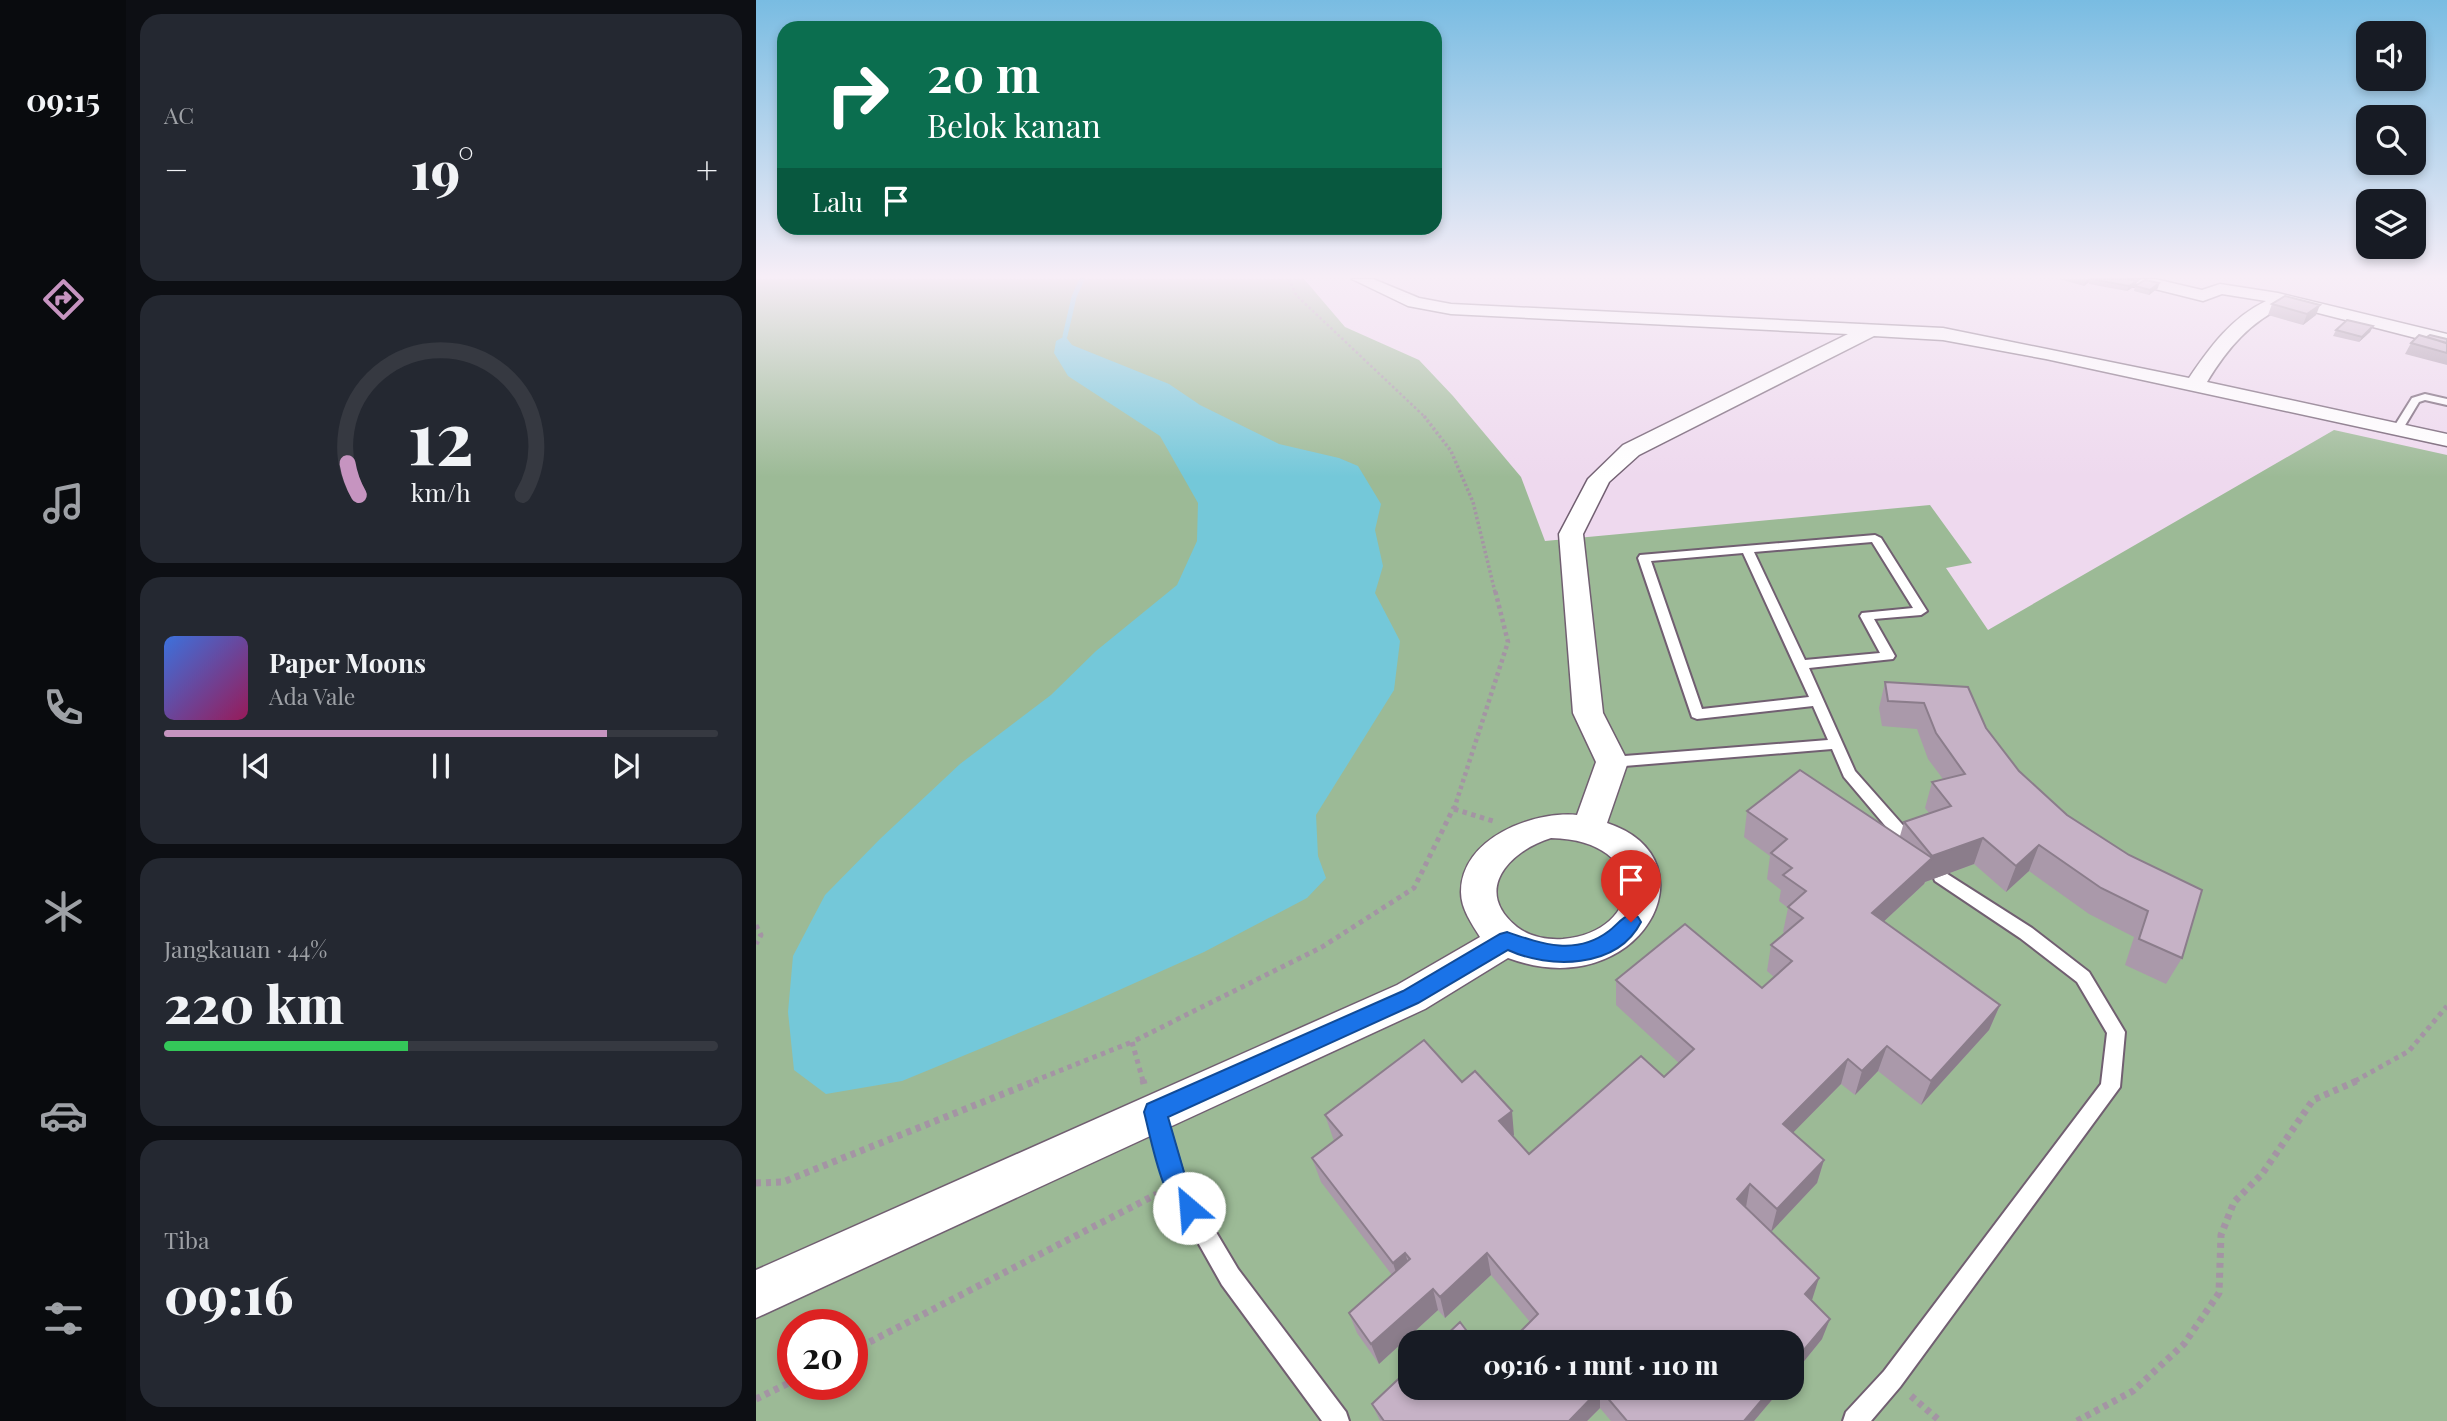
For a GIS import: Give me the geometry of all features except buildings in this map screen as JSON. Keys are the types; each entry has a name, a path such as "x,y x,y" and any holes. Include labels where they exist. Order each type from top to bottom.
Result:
{"street":[{"path":"1588,829 1612,762 1588,713 1571,534 1599,478 1631,450 1840,345"},
{"path":"1998,345 2447,440"},
{"path":"2194,386 2221,345"},
{"path":"1551,826 1588,829 1620,844 1639,870 1642,887 1640,905 1631,922 1616,937 1597,948 1574,954 1550,955 1527,950 1507,940 1493,927 1483,912 1479,895 1481,878 1488,862 1515,838 1551,826"},
{"path":"756,1294 1411,997 1507,940"}],"lane":[{"path":"2397,430 2414,400 2425,397 2447,402"},
{"path":"1801,665 1888,656 1866,616 1921,611 1875,538 1644,558 1697,714 1818,701"},
{"path":"1747,549 1849,773 1910,844"},
{"path":"1612,762 1837,744"},
{"path":"1855,1421 1892,1379 2110,1087 2116,1032 2083,977 2026,933 1941,876"},
{"path":"1155,1112 1176,1184 1230,1277 1337,1421"}],"path":[{"path":"756,1183 783,1182 1132,1042 1322,947 1414,888 1454,809 1508,642 1473,502 1451,451 1418,408 1350,345"},
{"path":"1454,809 1493,819 1515,838"},
{"path":"756,925 761,935 756,944"},
{"path":"2077,1421 2133,1391 2184,1344 2219,1293 2221,1235 2234,1202 2262,1174 2313,1100 2371,1074 2409,1051 2447,1006"},
{"path":"1132,1042 1139,1071 1155,1112"},
{"path":"868,1343 1176,1184"},
{"path":"1892,1379 1940,1421"},
{"path":"756,1399 777,1389"}],"green space":[{"path":"756,345 1386,345 1419,360 1521,477 1545,541 1930,505 1972,563 1946,568 1988,630 2334,430 2447,455 2447,1421 756,1421"}],"water":[{"path":"1055,345 1073,345 1169,384 1200,405 1279,444 1339,458 1358,466 1381,504 1375,530 1383,566 1375,593 1400,641 1394,690 1316,815 1318,856 1326,878 1307,898 1204,952 1079,1008 902,1081 826,1094 794,1070 788,1012 793,956 825,895 960,764 1051,695 1096,651 1177,585 1197,541 1198,503 1160,436 1068,376 1054,353"}],"route":[{"path":"1189,1208 1176,1184 1155,1112 1411,997 1507,940 1527,950 1550,955 1574,954 1597,948 1616,937 1631,922"}]}
